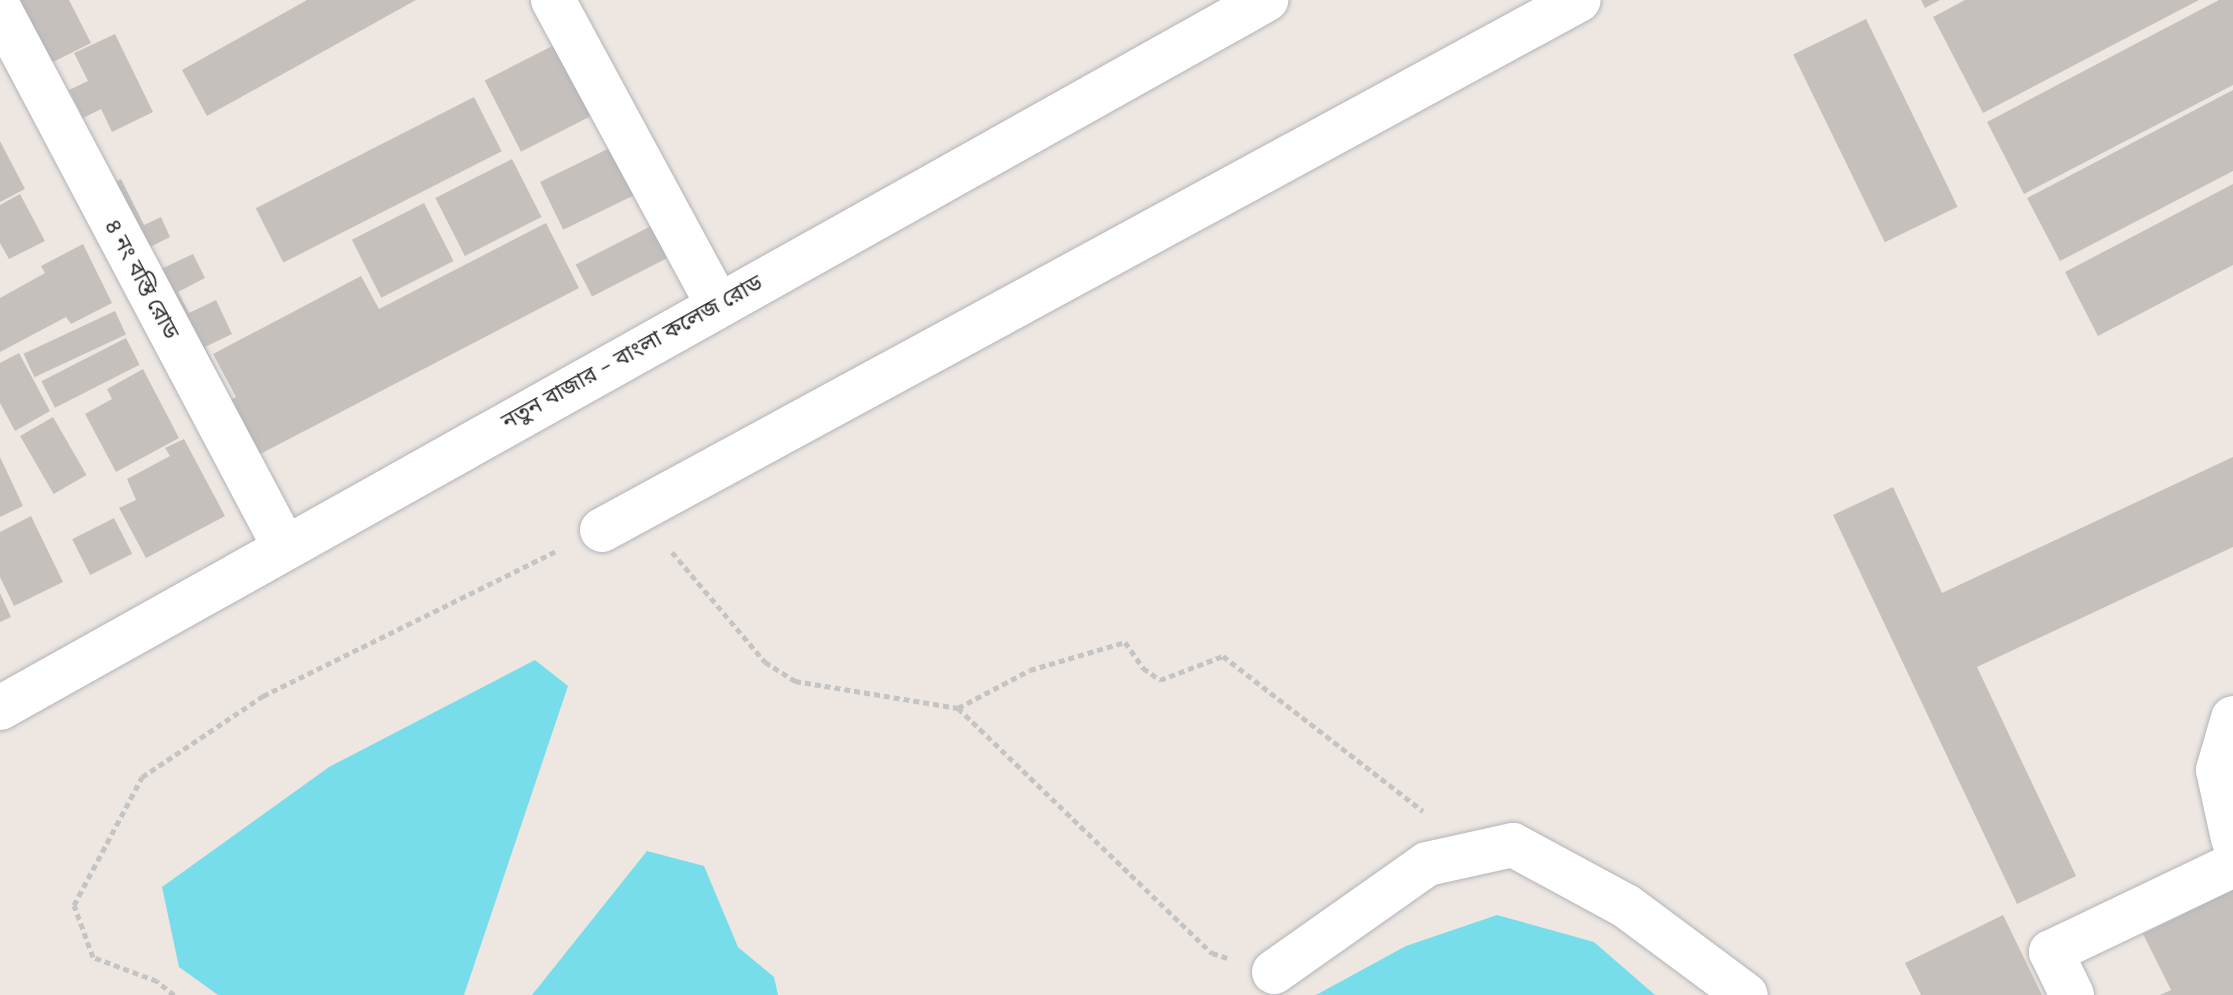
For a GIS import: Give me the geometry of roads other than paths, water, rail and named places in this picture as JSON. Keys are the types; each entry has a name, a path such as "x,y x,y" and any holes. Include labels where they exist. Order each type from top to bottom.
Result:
{"street":[{"path":"553,0 717,303"},
{"name":"নতুন বাজার - বাংলা কলেজ রোড","path":"0,708 717,303 1266,0"},
{"path":"602,530 1579,0"},
{"name":"৪ নং বস্তি রোড","path":"0,10 285,548"},
{"path":"2233,718 2218,770 2233,839"},
{"path":"1274,972 1427,864 1513,845 1626,906 1746,995"},
{"path":"2072,995 2051,952 2233,865"}],"water":[{"path":"535,660 568,686 464,995 218,995 179,967 162,887 329,767"},
{"path":"647,851 704,866 738,947 774,977 778,995 532,995"},
{"path":"1497,915 1594,942 1655,995 1316,995 1406,946"}]}
